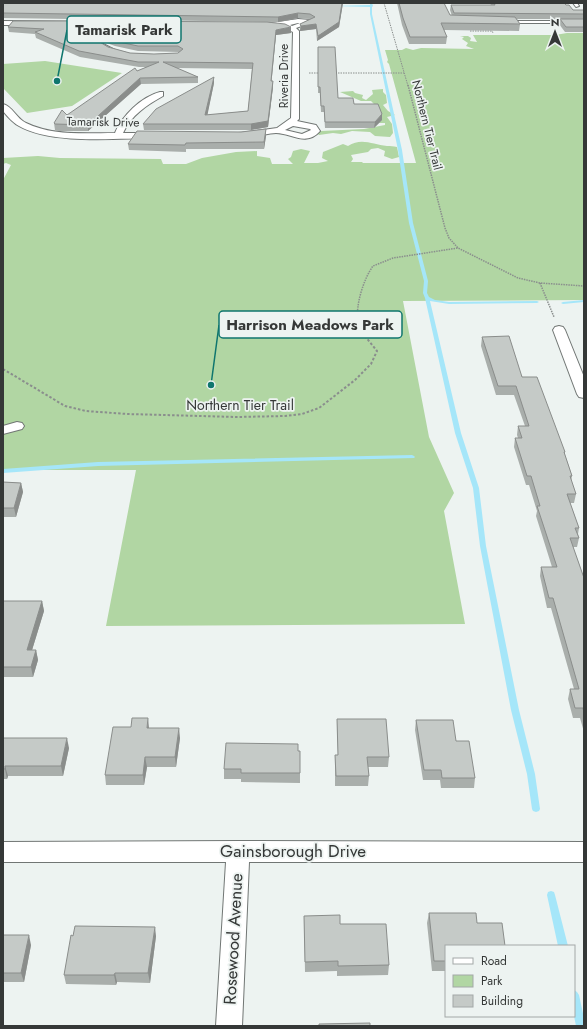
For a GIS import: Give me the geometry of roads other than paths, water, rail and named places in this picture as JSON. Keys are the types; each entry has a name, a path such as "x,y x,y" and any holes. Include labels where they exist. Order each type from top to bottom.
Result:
{"street":[{"path":"3,23 118,23"},
{"path":"3,27 70,23"},
{"path":"78,23 80,27 100,44 111,50 121,52"},
{"name":"Riveria Drive","path":"259,24 286,26 296,31 295,115 292,123 280,129"},
{"path":"118,135 127,119 135,110 160,94"},
{"name":"Tamarisk Drive","path":"3,106 21,125 38,131 72,135 163,135"},
{"path":"239,135 280,129 299,136 311,134 316,131 312,127 292,123"},
{"path":"559,330 584,394"},
{"path":"3,430 17,426"},
{"name":"Rosewood Avenue","path":"229,1026 238,851"},
{"name":"Gainsborough Drive","path":"3,852 584,852"}],"lane":[{"path":"569,22 582,18"},
{"path":"503,22 584,22"}],"waterway":[{"path":"335,6 371,6"},
{"path":"371,6 371,14 400,150 411,223 426,281 425,293 427,298"},
{"path":"427,298 434,301 449,303 537,302"},
{"path":"427,298 458,433 476,488 483,546 515,710 531,774 536,809"},
{"path":"563,303 584,301"},
{"path":"3,471 98,464 412,457"},
{"path":"551,895 563,945"},
{"path":"575,999 581,1026"}],"place":[{"name":"Tamarisk Park","path":"57,81"},
{"name":"Harrison Meadows Park","path":"211,385"}]}
